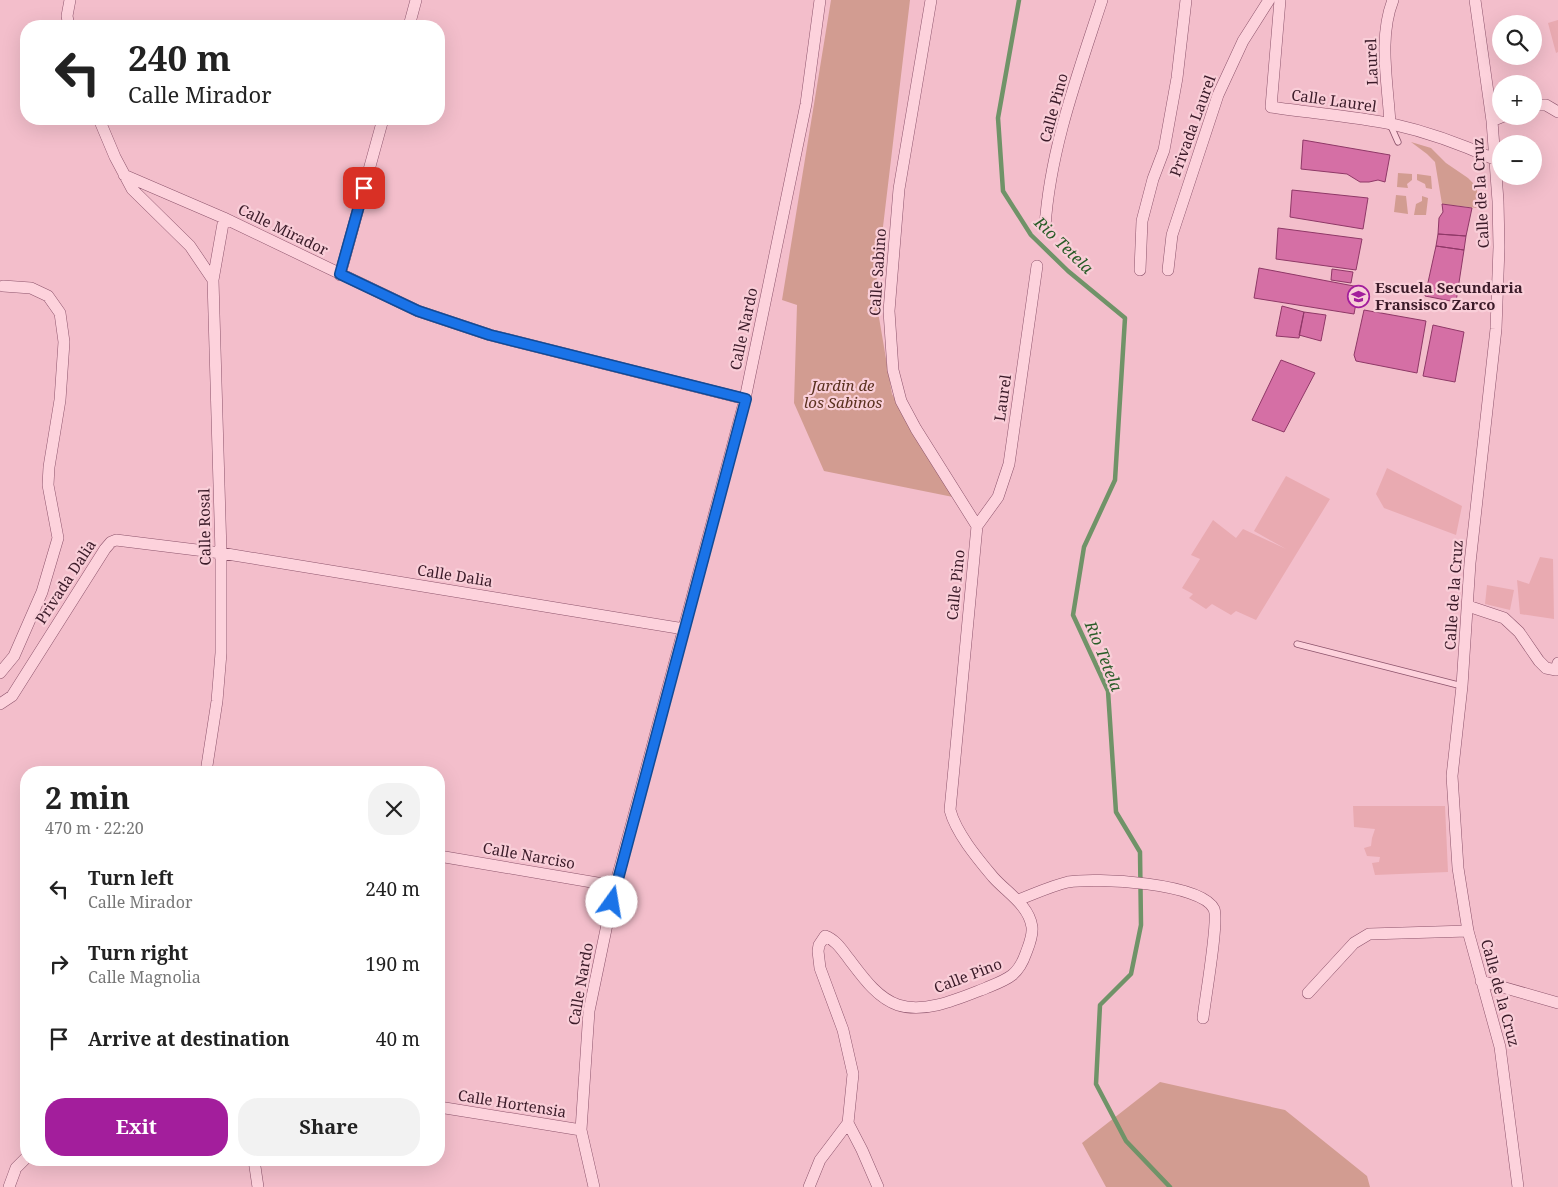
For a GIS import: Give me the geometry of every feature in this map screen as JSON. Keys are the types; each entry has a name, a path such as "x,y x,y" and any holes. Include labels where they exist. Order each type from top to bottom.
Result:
{"street":[{"path":"68,20 70,0"},
{"path":"411,20 416,0"},
{"name":"Calle Nardo","path":"594,1187 581,1130 589,1011 615,886 746,399 806,104 820,0"},
{"name":"Calle Sabino","path":"931,0 899,189 889,311 893,370 901,401 916,430 978,526"},
{"name":"Calle Pino","path":"1046,227 1047,196 1068,107 1102,0"},
{"path":"1140,270 1142,221 1153,179 1164,150 1177,78 1186,0"},
{"name":"Privada Laurel","path":"1168,270 1172,235 1218,95 1243,41 1270,0"},
{"name":"Calle Laurel","path":"1280,0 1271,107 1390,124 1453,142 1492,158"},
{"name":"Laurel","path":"1390,124 1385,40 1389,9 1393,0"},
{"name":"Calle de la Cruz","path":"1475,0 1492,121"},
{"path":"1542,105 1546,105 1558,112"},
{"path":"102,125 132,189 190,246 213,280"},
{"path":"340,274 381,125"},
{"name":"Calle Mirador","path":"124,175 224,218 418,311 490,335 746,399"},
{"name":"Calle de la Cruz","path":"1496,185 1499,247 1496,329 1470,563 1462,686 1452,776 1458,868 1468,931 1500,1047 1518,1187"},
{"name":"Calle Rosal","path":"207,766 221,653 221,554 213,280 224,218"},
{"name":"Laurel","path":"978,526 998,497 1009,464 1038,266"},
{"path":"0,673 14,656 42,592 58,538 48,485 49,467 60,400 64,342 60,313 48,296 31,288 3,286"},
{"name":"Calle Pino","path":"848,1122 853,1074 843,1030 820,968 818,951 821,940 825,936 836,943 875,990 896,1004 908,1008 945,1004 1002,982 1022,966 1031,940 1032,926 1018,900 994,878 959,831 950,810 978,526"},
{"name":"Privada Dalia","path":"0,704 12,696 111,542 121,540 221,554"},
{"name":"Calle Dalia","path":"221,554 684,629"},
{"path":"1468,606 1504,618 1519,632 1546,668 1557,669"},
{"name":"Calle Narciso","path":"445,857 615,886"},
{"path":"1018,900 1068,882 1105,880 1163,886 1202,897 1210,902 1215,911 1214,930 1203,1018"},
{"path":"1308,993 1354,943 1369,934 1468,931"},
{"path":"1481,981 1558,1003"},
{"name":"Calle Hortensia","path":"445,1108 581,1130"},
{"path":"809,1187 820,1160 848,1122 878,1187"},
{"path":"9,1187 16,1168 20,1164"},
{"path":"255,1166 258,1187"}],"lane":[{"path":"1390,124 1398,142"},
{"path":"1296,644 1462,686"}],"shaded area":[{"path":"1558,20 1558,52 1556,53 1548,23"},
{"path":"1387,468 1462,506 1456,535 1384,508 1376,494"},
{"path":"1286,476 1330,499 1256,620 1236,611 1231,615 1212,604 1206,609 1189,598 1193,594 1182,588 1200,559 1191,555 1213,520 1236,538 1243,529 1286,549 1254,531"},
{"path":"1540,557 1553,559 1554,619 1520,614 1517,580 1529,584"},
{"path":"1487,585 1514,590 1510,610 1485,604"},
{"path":"1353,806 1445,806 1448,872 1375,875 1372,863 1379,862 1380,857 1367,856 1364,848 1371,846 1375,829 1354,827"}],"green space":[{"name":"Jardin de los Sabinos","path":"831,0 910,0 875,294 892,394 953,497 824,471 794,403 797,305 782,300"},
{"path":"1411,142 1431,148 1446,163 1468,178 1477,187 1477,208 1442,204 1435,162"},
{"path":"1398,173 1412,174 1412,180 1407,184 1408,188 1397,187"},
{"path":"1417,174 1431,176 1432,189 1426,188 1425,184 1417,180"},
{"path":"1396,195 1406,196 1408,214 1394,212"},
{"path":"1422,196 1428,198 1426,215 1414,215 1416,204 1422,201"},
{"path":"1160,1082 1285,1110 1367,1176 1370,1187 1106,1187 1082,1143"}],"building":[{"path":"1303,140 1390,155 1385,182 1378,180 1360,182 1347,174 1301,169"},
{"path":"1292,190 1368,198 1363,229 1290,217"},
{"path":"1442,204 1472,208 1466,236 1438,234 1439,218 1443,212"},
{"path":"1278,228 1362,239 1356,270 1276,259"},
{"path":"1438,234 1466,236 1464,250 1436,246"},
{"path":"1436,246 1464,250 1456,302 1425,296"},
{"path":"1259,268 1359,287 1354,314 1254,298"},
{"path":"1332,269 1353,272 1351,283 1331,280"},
{"path":"1282,306 1304,312 1299,338 1276,336"},
{"path":"1364,310 1426,321 1417,373 1356,361 1354,355"},
{"path":"1304,312 1326,315 1321,341 1299,335"},
{"path":"1433,325 1464,332 1455,382 1423,376"},
{"path":"1281,360 1315,373 1284,432 1252,420"}],"waterway":[{"name":"Rio Tetela","path":"1019,0 998,118 1003,191 1031,235 1068,271 1125,318 1115,480 1084,547 1073,615 1108,691 1116,812 1140,852 1141,925 1131,974 1100,1005 1096,1084 1126,1141 1170,1187"}],"place":[{"name":"Escuela Secundaria Fransisco Zarco","path":"1359,297"}],"route":[{"path":"364,188 340,274 418,311 490,335 746,399 612,902"}]}
